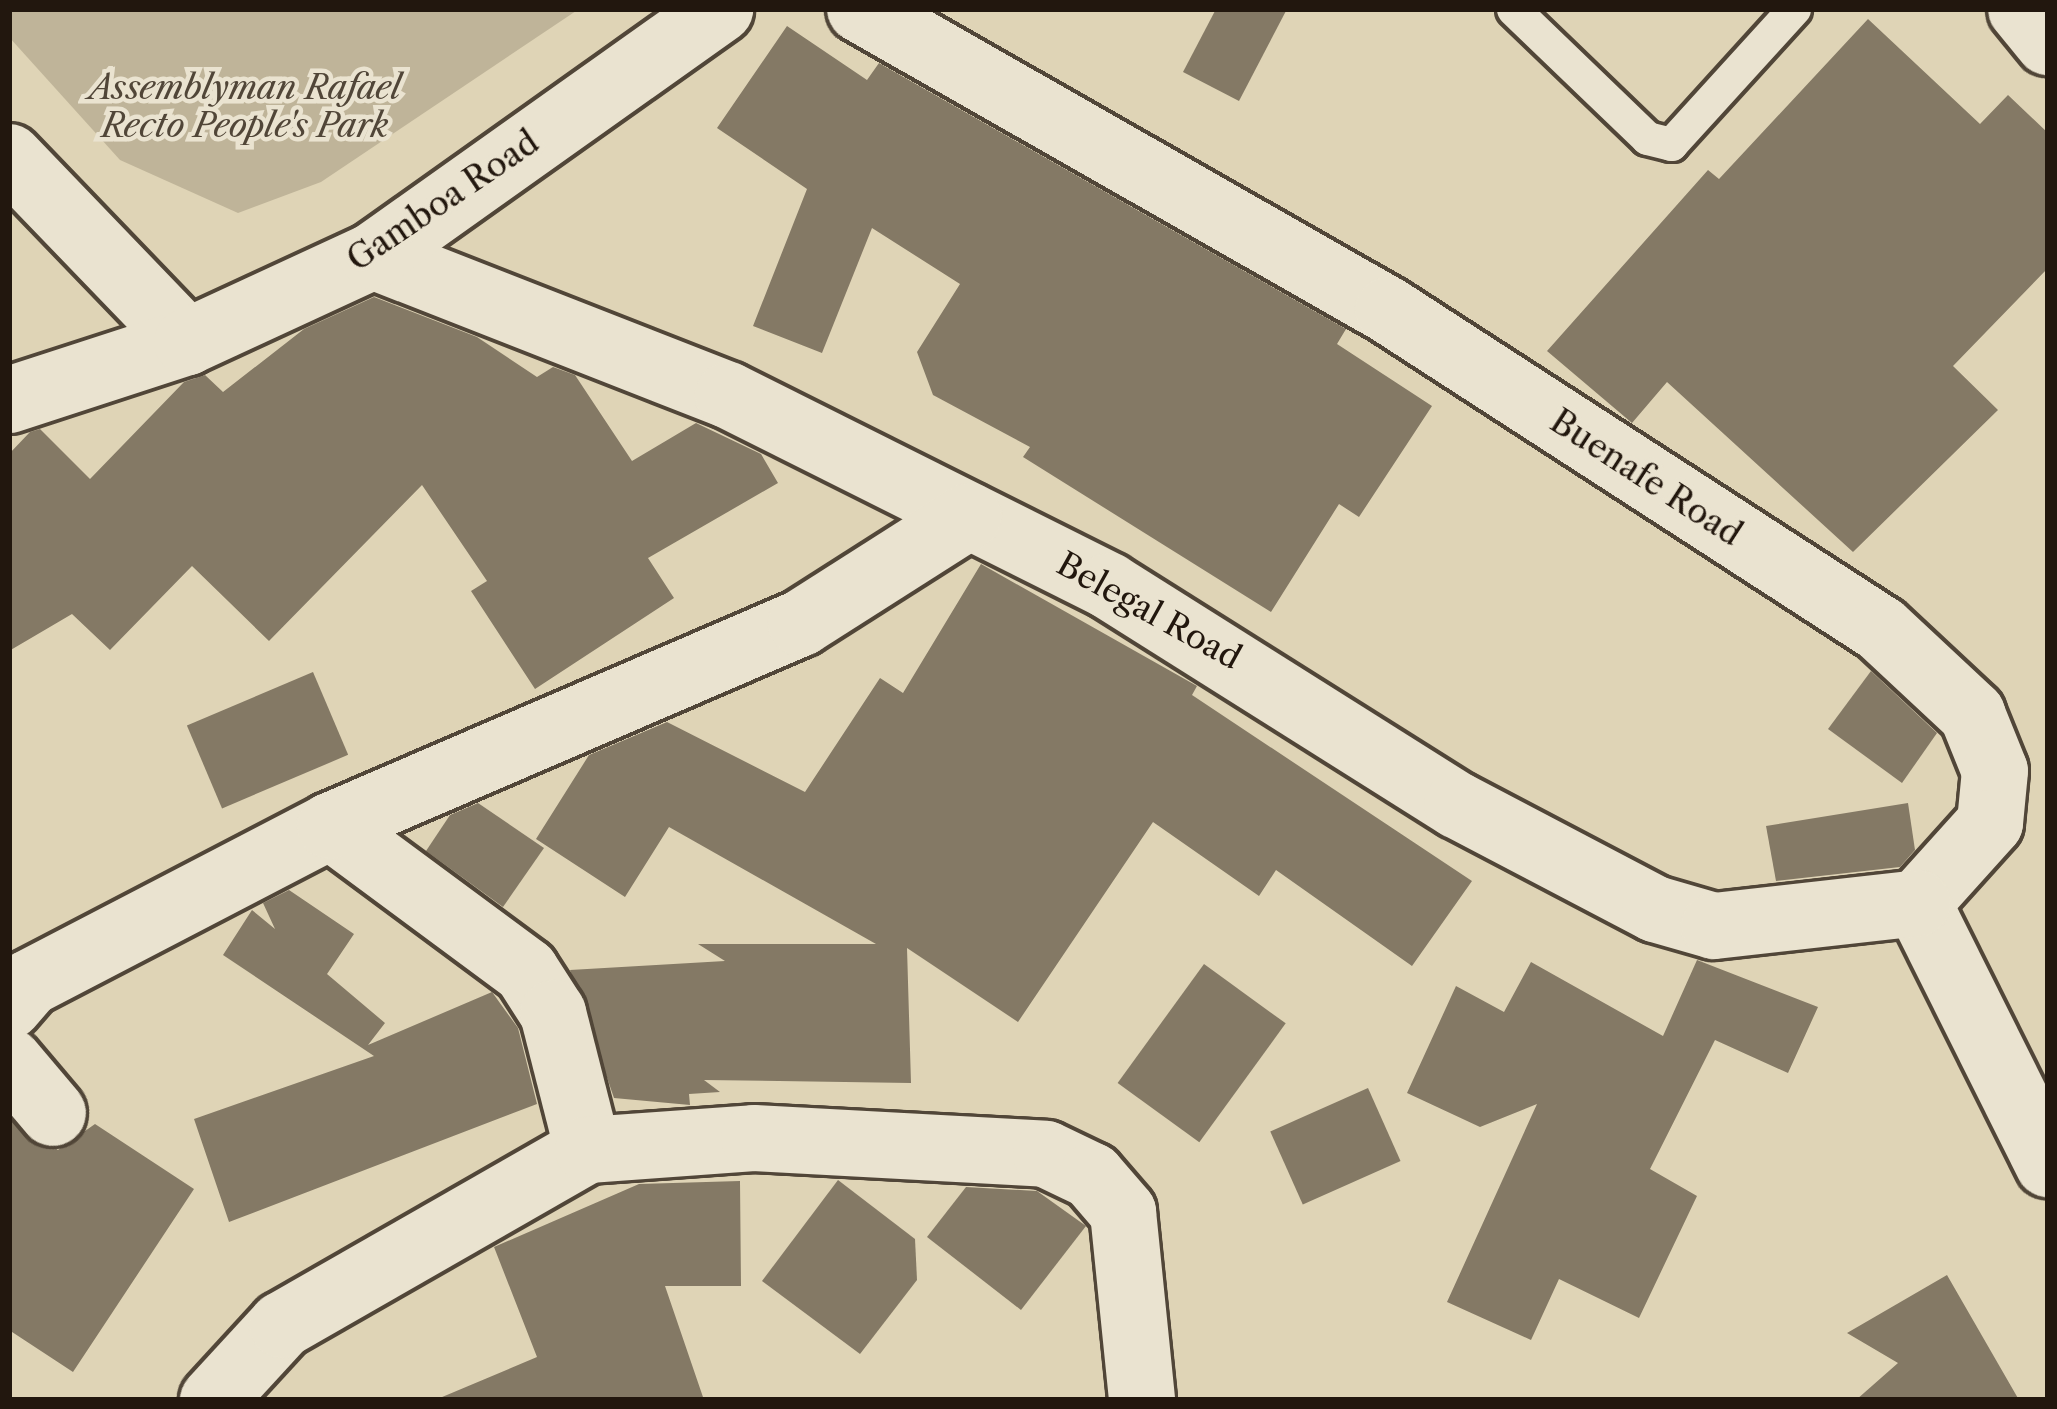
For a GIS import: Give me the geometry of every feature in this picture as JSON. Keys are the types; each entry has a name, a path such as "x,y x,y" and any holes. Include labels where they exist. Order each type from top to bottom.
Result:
{"street":[{"name":"Gamboa Road","path":"9,400 187,342 373,256 720,9"},
{"name":"Buenafe Road","path":"860,9 1388,310 1881,629 1972,714 1995,771 1990,823 1918,903"},
{"path":"2021,9 2048,43"},
{"path":"9,158 187,342"},
{"name":"Belegal Road","path":"373,256 728,394 1109,586 1457,805 1655,909 1714,926 1918,903"},
{"path":"9,1006 28,983 331,826 801,623 969,516"},
{"path":"331,826 526,971 553,1013 588,1150"},
{"path":"1918,903 2048,1164"},
{"path":"9,1061 53,1113"},
{"path":"213,1400 282,1325 588,1150 754,1138 1046,1154 1092,1176 1123,1212 1142,1400"}],"lane":[{"path":"1513,9 1647,138 1671,144 1794,9"}],"green space":[{"name":"Assemblyman Rafael Recto People's Park","path":"9,9 579,9 321,182 238,213 120,160 9,37"}],"building":[{"path":"1216,9 1287,9 1239,101 1183,72"},
{"path":"1868,19 1980,124 2008,95 2048,133 2048,268 1953,366 1998,410 1853,552 1667,382 1632,423 1547,351 1708,170 1719,179"},
{"path":"787,26 867,80 879,63 1346,329 1337,344 1432,406 1359,517 1339,504 1271,612 1023,457 1030,447 933,395 917,352 960,284 872,228 822,353 753,326 807,189 717,128"},
{"path":"374,297 477,337 537,377 553,367 575,375 632,461 696,423 761,454 778,483 648,558 674,598 535,689 471,591 487,581 422,485 269,641 192,566 110,650 72,614 9,651 9,454 30,432 40,429 90,479 184,382 205,375 223,392 304,329"},
{"path":"981,564 1197,686 1192,695 1472,881 1412,966 1276,870 1259,896 1153,822 1018,1022 907,948 911,1083 704,1080 720,1092 689,1094 690,1105 614,1098 570,970 725,961 698,944 876,944 669,827 625,897 536,839 589,755 667,722 805,792 880,678 903,693"},
{"path":"1871,671 1937,733 1902,783 1828,729"},
{"path":"313,672 348,755 222,808 187,726"},
{"path":"478,803 544,848 503,907 426,851 450,815"},
{"path":"1908,803 1915,850 1900,867 1776,881 1766,826"},
{"path":"289,890 354,934 327,974 385,1023 368,1045 492,992 518,1028 537,1104 229,1222 194,1119 374,1056 223,955 252,910 275,929 263,903"},
{"path":"1697,960 1818,1007 1788,1073 1715,1040 1650,1169 1697,1196 1639,1318 1559,1279 1531,1340 1447,1302 1537,1104 1480,1127 1407,1093 1456,986 1504,1012 1531,962 1663,1036"},
{"path":"1204,964 1286,1023 1199,1142 1118,1083"},
{"path":"1368,1088 1401,1161 1303,1205 1270,1132"},
{"path":"9,1119 58,1150 95,1124 194,1189 73,1372 9,1330"},
{"path":"838,1180 915,1239 917,1280 860,1354 762,1281"},
{"path":"740,1181 741,1286 665,1286 704,1400 435,1400 537,1357 494,1247 639,1184"},
{"path":"966,1187 1037,1191 1086,1226 1021,1310 927,1237"},
{"path":"1947,1275 2019,1400 1856,1400 1898,1363 1847,1333"}]}
